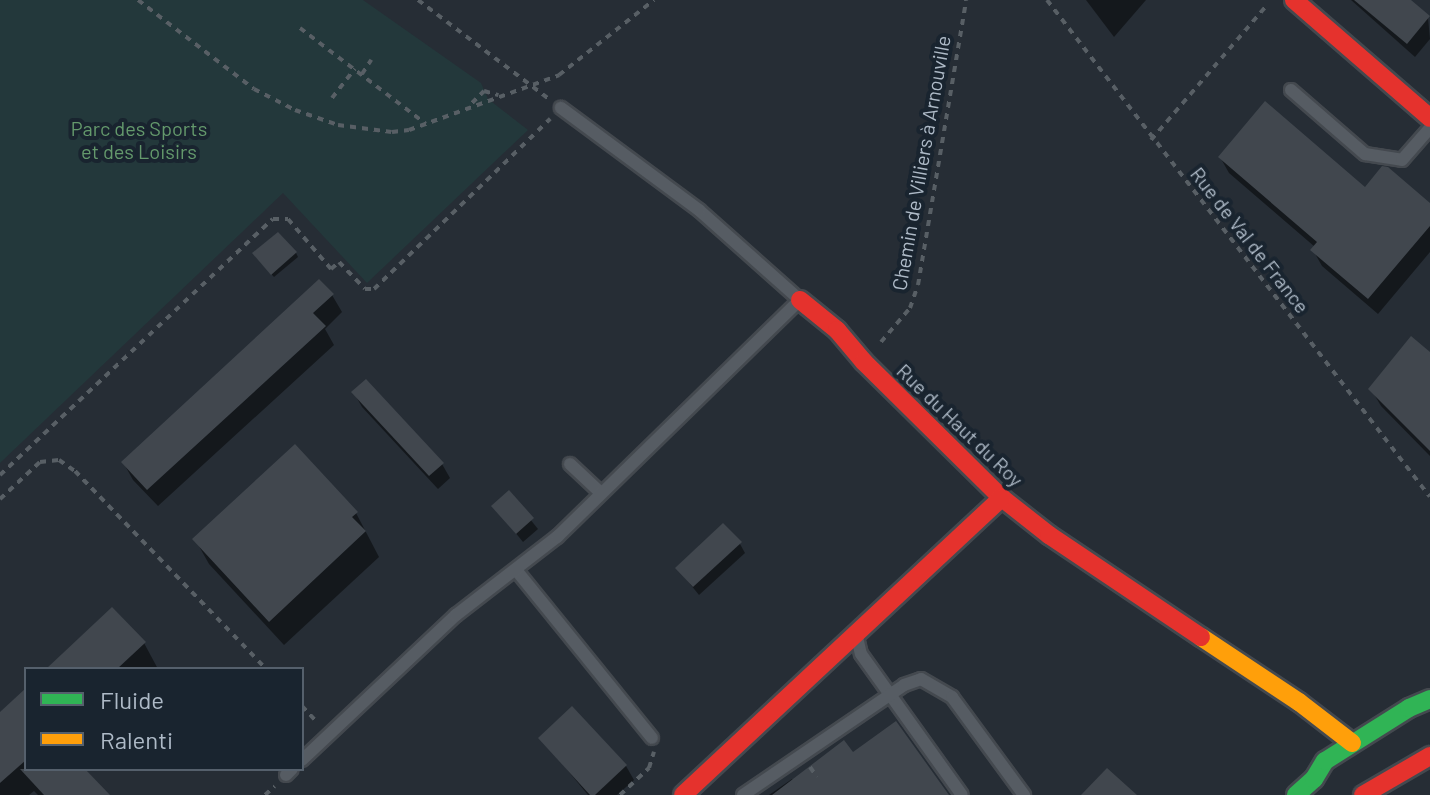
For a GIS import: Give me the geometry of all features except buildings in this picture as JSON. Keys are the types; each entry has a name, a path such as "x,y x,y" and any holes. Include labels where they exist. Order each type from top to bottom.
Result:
{"street":[{"path":"1294,0 1430,118"},
{"name":"Rue du Haut du Roy","path":"800,300 837,330 864,362 1002,498 1049,535 1299,702 1352,743"},
{"path":"683,795 1002,498"},
{"path":"1296,795 1316,787 1325,761 1425,703"},
{"path":"1363,795 1430,756"}],"lane":[{"path":"1291,90 1365,154 1402,160 1430,128"},
{"name":"Rue du Haut du Roy","path":"561,108 699,210 800,300"},
{"path":"304,758 456,615 557,537 800,300"},
{"path":"570,464 601,493"},
{"path":"516,570 652,738"},
{"path":"857,634 861,654 962,795"},
{"path":"743,795 890,694 921,679 952,697 1024,795"}],"path":[{"path":"138,0 254,89 295,110 368,131 409,130 559,75 654,0"},
{"path":"0,475 273,219 288,219 331,269 339,262 365,289 374,289 561,108 418,0"},
{"name":"Chemin de Villiers à Arnouville","path":"864,362 910,308 918,285 966,0"},
{"name":"Rue de Val de France","path":"1047,0 1151,140 1430,497"},
{"path":"1151,140 1271,0"},
{"path":"300,28 426,124"},
{"path":"362,75 371,60"},
{"path":"332,98 355,69"},
{"path":"469,107 484,91 500,95"},
{"path":"0,499 40,462 59,460 75,471 264,667"},
{"path":"304,708 329,734"},
{"path":"620,795 649,768 654,750 652,738"}],"green space":[{"name":"Parc des Sports et des Loisirs","path":"0,0 363,0 481,83 488,99 528,130 367,283 283,193 0,463"}],"traffic: fast":[{"path":"1296,795 1314,779 1325,761 1409,708 1430,699"}],"traffic: slow":[{"path":"1201,637 1299,702 1352,743"}],"traffic: jam":[{"path":"1294,0 1430,118"},
{"path":"800,300 837,330 864,362 1002,498 1049,535 1201,637"},
{"path":"683,795 1002,498"},
{"path":"1363,795 1430,756"}]}
